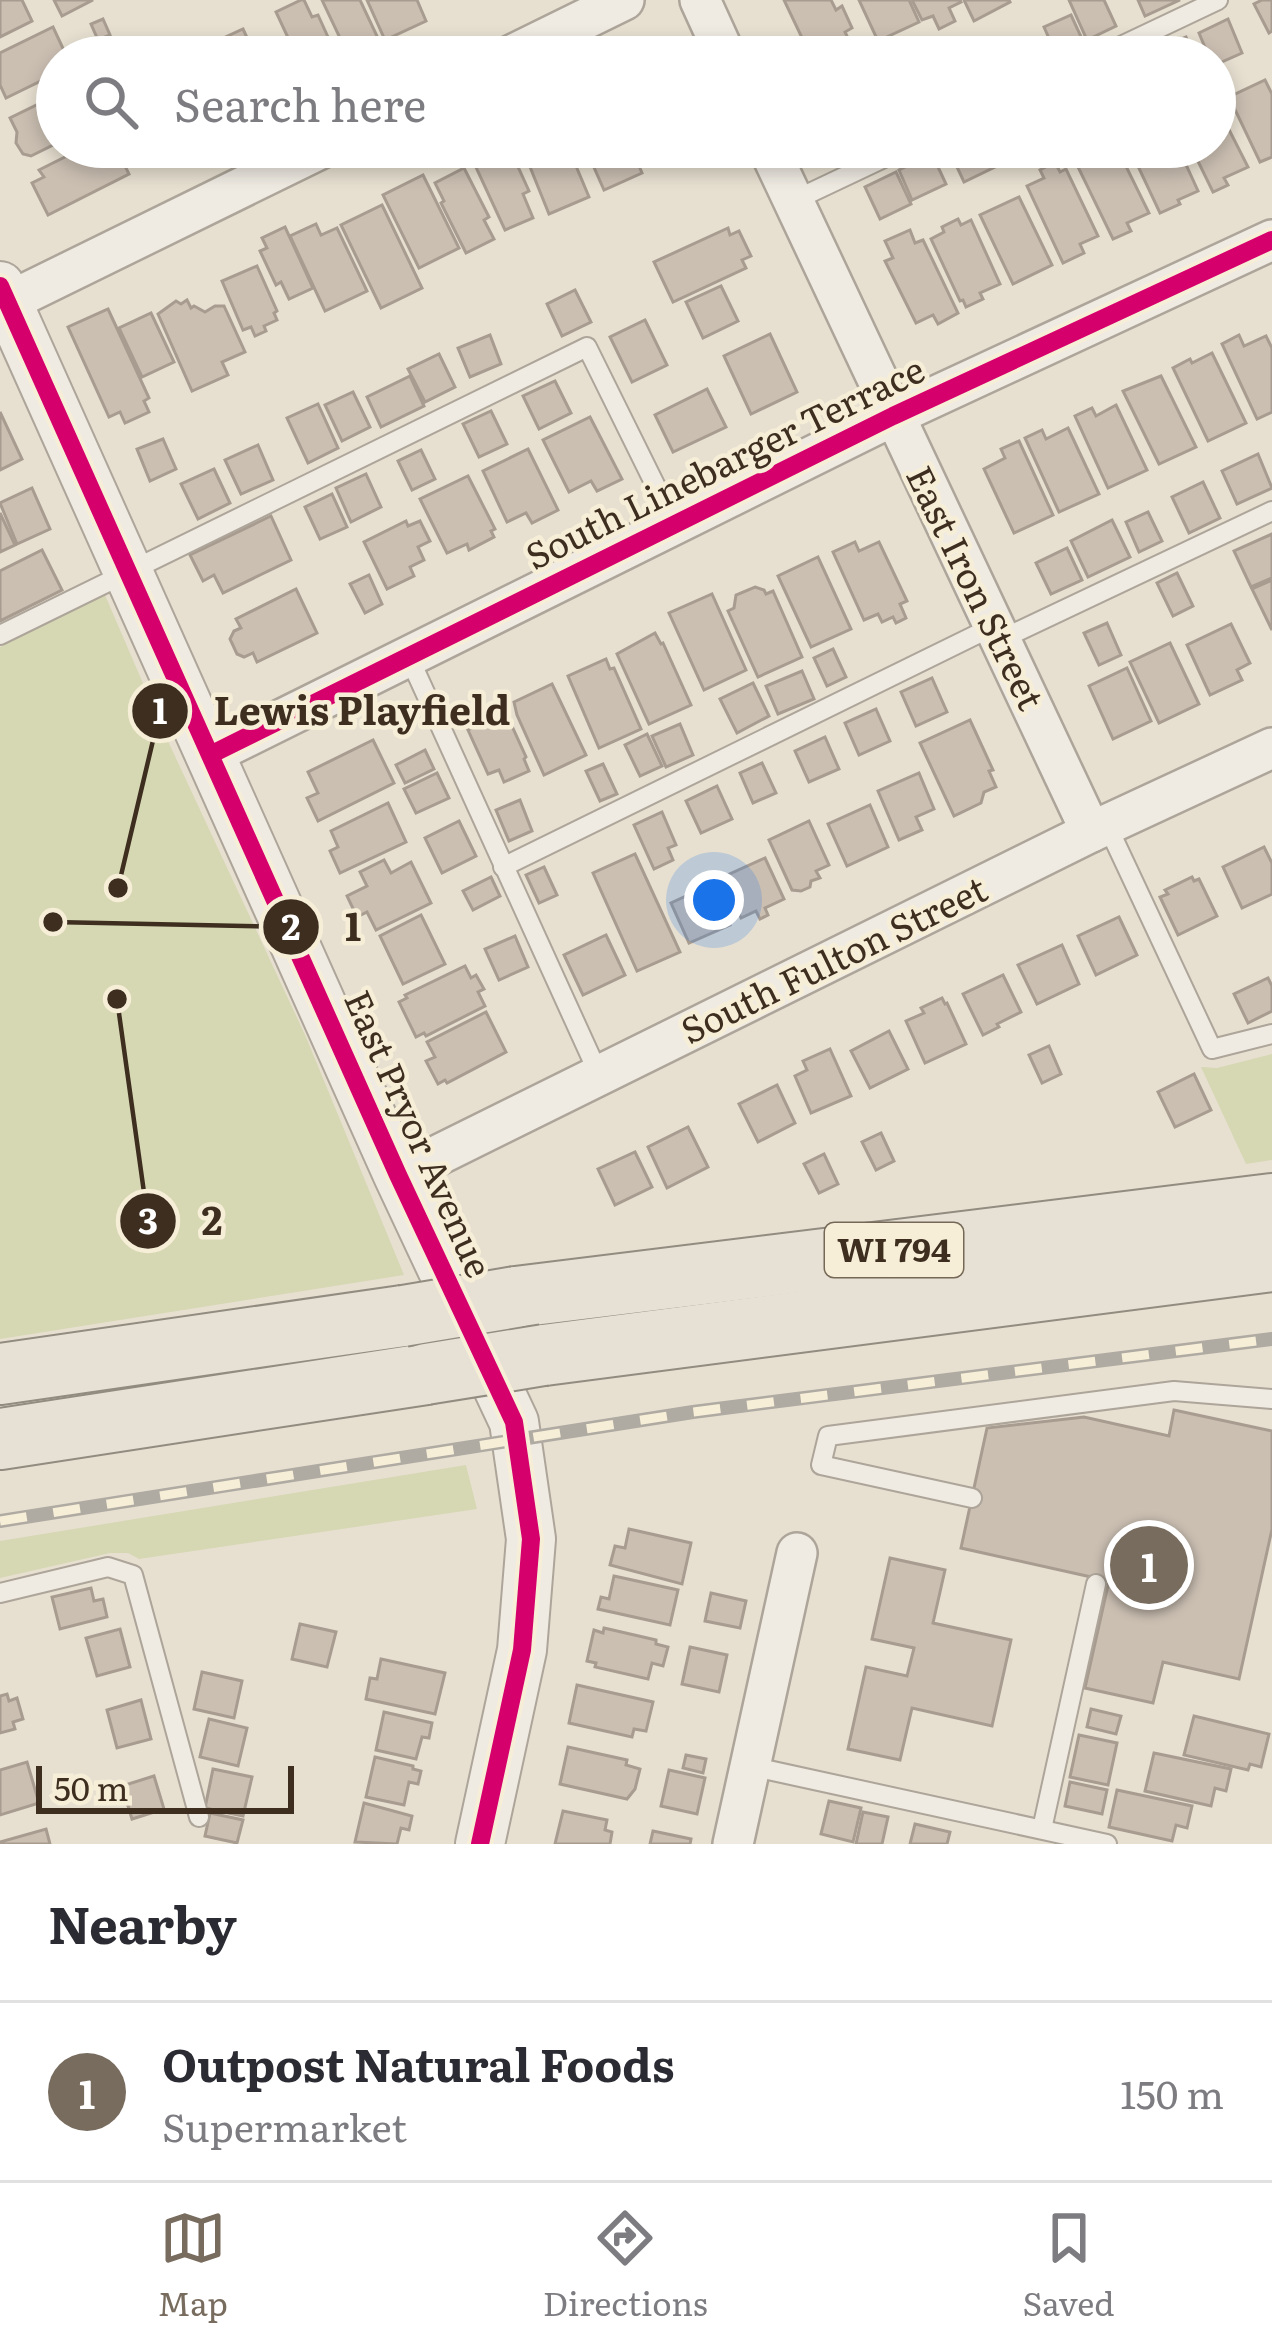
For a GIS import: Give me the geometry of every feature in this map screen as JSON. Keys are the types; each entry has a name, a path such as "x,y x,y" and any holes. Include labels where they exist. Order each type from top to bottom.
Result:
{"main road":[{"name":"WI 794","path":"0,1374 516,1297 1272,1204"},
{"name":"WI 794","path":"0,1439 544,1355 1272,1261"}],"street":[{"path":"551,36 624,0"},
{"path":"700,0 716,36"},
{"path":"2,298 279,168"},
{"name":"East Iron Street","path":"778,168 997,633 1099,829"},
{"name":"South Linebarger Terrace","path":"212,754 893,416 1272,240"},
{"name":"East Pryor Avenue","path":"2,298 514,1422 531,1539 522,1650 480,1844"},
{"name":"South Fulton Street","path":"398,1175 1272,748"},
{"path":"733,1844 797,1553"}],"lane":[{"path":"1142,36 1218,0"},
{"path":"793,201 863,168"},
{"path":"0,634 587,346 674,523"},
{"path":"503,867 997,633 1272,512"},
{"path":"408,655 600,1077"},
{"path":"1099,829 1212,1049 1272,1034"},
{"path":"972,1498 821,1465 828,1436 1174,1390 1272,1399"},
{"path":"0,1593 108,1567 134,1575 199,1817"},
{"path":"1042,1829 1096,1584"},
{"path":"750,1766 1107,1844"}],"green space":[{"path":"105,595 306,1037 404,1275 0,1339 0,647"},
{"path":"1272,1054 1272,1160 1246,1164 1201,1067 1217,1068"},
{"path":"466,1465 477,1509 139,1559 128,1553 110,1553 0,1578 0,1541"}],"building":[{"path":"0,0 22,0 32,21 0,37"},
{"path":"54,0 93,0 62,16"},
{"path":"304,0 328,36 287,36 276,12"},
{"path":"322,0 360,0 377,36 339,36"},
{"path":"367,0 417,0 426,21 383,36"},
{"path":"784,0 831,0 836,10 842,6 852,28 845,32 847,36 801,36"},
{"path":"859,0 909,0 919,22 889,36 876,36"},
{"path":"912,0 961,2 949,8 955,21 939,29 933,16 922,20"},
{"path":"964,0 1009,0 1010,2 974,21"},
{"path":"1069,0 1104,0 1116,26 1085,36"},
{"path":"1138,0 1180,0 1145,16"},
{"path":"1272,0 1269,33 1254,4"},
{"path":"1071,15 1081,36 1048,36 1044,27"},
{"path":"103,19 110,35 96,36 91,24"},
{"path":"1228,19 1235,36 1200,36"},
{"path":"53,27 57,36 36,36 36,83 6,98 0,85 0,53"},
{"path":"1265,80 1272,94 1272,157 1260,162 1236,112 1236,94"},
{"path":"36,105 36,154 23,154 10,118"},
{"path":"1236,143 1248,167 1224,178 1228,185 1213,192 1201,168 1236,168"},
{"path":"126,168 129,174 48,215 32,183 44,177 39,170"},
{"path":"464,168 489,217 484,220 494,239 466,253 435,183"},
{"path":"476,168 519,168 529,191 523,194 533,218 505,230"},
{"path":"530,168 577,168 589,197 549,214"},
{"path":"594,168 640,168 642,173 604,190"},
{"path":"939,168 946,184 912,200 899,170"},
{"path":"957,168 993,168 964,182"},
{"path":"1078,168 1127,168 1149,213 1127,223 1131,231 1113,239"},
{"path":"1139,168 1188,168 1198,191 1160,213"},
{"path":"1066,169 1098,236 1080,244 1084,253 1063,263 1027,186 1044,178 1040,170"},
{"path":"896,172 911,204 880,219 865,187"},
{"path":"423,175 459,248 419,268 383,195"},
{"path":"1019,197 1052,265 1013,284 980,215"},
{"path":"382,205 422,288 381,308 341,225"},
{"path":"958,219 961,225 971,220 1000,284 980,293 983,299 966,307 931,239"},
{"path":"316,224 321,235 337,228 367,291 325,311 290,236"},
{"path":"285,227 313,288 289,299 281,282 276,285 260,251 267,248 262,238"},
{"path":"728,228 730,235 739,231 751,256 742,260 746,268 673,302 654,262"},
{"path":"910,230 915,243 923,240 958,313 938,324 933,315 916,323 885,261 893,258 885,241"},
{"path":"257,266 277,320 255,336 251,327 243,330 222,281"},
{"path":"721,286 738,321 703,338 686,302"},
{"path":"575,290 591,322 562,336 547,304"},
{"path":"187,300 191,308 205,312 224,306 245,352 222,362 228,375 192,391 158,314 176,301"},
{"path":"108,309 149,398 144,401 149,412 125,423 120,412 109,417 68,327"},
{"path":"151,313 174,362 142,377 119,328"},
{"path":"645,320 667,365 632,382 610,337"},
{"path":"770,334 797,392 751,414 724,356"},
{"path":"490,335 501,364 470,377 458,348"},
{"path":"1239,335 1244,346 1266,336 1272,348 1272,412 1257,419 1222,344"},
{"path":"1212,353 1246,423 1208,441 1173,368"},
{"path":"439,354 455,387 425,402 408,369"},
{"path":"410,376 424,406 381,427 367,397"},
{"path":"1161,376 1196,447 1159,464 1123,391"},
{"path":"555,381 571,413 539,429 523,396"},
{"path":"707,389 726,427 673,452 655,415"},
{"path":"353,392 370,427 342,441 325,405"},
{"path":"318,404 338,448 308,463 287,418"},
{"path":"1116,405 1147,470 1108,488 1075,416 1092,408 1096,416"},
{"path":"491,411 507,444 479,457 463,424"},
{"path":"0,412 22,459 0,470"},
{"path":"590,417 622,479 597,491 591,481 569,492 543,440"},
{"path":"1068,428 1099,494 1059,512 1025,438 1042,430 1046,439"},
{"path":"163,439 176,469 150,481 137,449"},
{"path":"1019,441 1053,515 1014,533 984,469 1005,458 1001,449"},
{"path":"258,445 273,480 241,494 225,460"},
{"path":"528,449 558,510 532,523 526,513 507,522 483,471"},
{"path":"421,450 435,479 412,490 398,461"},
{"path":"1258,454 1272,488 1237,504 1222,471"},
{"path":"214,469 230,503 198,519 181,484"},
{"path":"366,474 381,507 351,522 336,488"},
{"path":"468,476 495,529 491,531 494,537 469,550 467,544 447,553 420,499"},
{"path":"1203,482 1220,518 1189,533 1172,497"},
{"path":"32,488 50,529 17,544 0,503"},
{"path":"332,494 347,527 320,539 305,507"},
{"path":"1148,512 1162,541 1139,552 1126,522"},
{"path":"0,513 15,545 0,552"},
{"path":"271,516 291,560 223,593 214,575 203,581 190,555"},
{"path":"1112,520 1130,557 1088,577 1071,541"},
{"path":"406,521 408,526 420,521 430,541 418,547 424,560 410,567 414,576 387,589 364,542"},
{"path":"1272,534 1272,578 1251,587 1234,551"},
{"path":"855,542 859,551 879,542 907,601 900,604 906,618 882,622 878,614 864,620 833,552"},
{"path":"1067,548 1082,580 1051,594 1036,563"},
{"path":"42,550 62,590 0,621 0,571"},
{"path":"818,557 851,629 811,647 778,576"},
{"path":"1177,573 1193,606 1173,616 1157,583"},
{"path":"369,575 382,604 365,613 350,584"},
{"path":"1272,580 1272,630 1252,589"},
{"path":"755,587 766,594 773,591 802,657 758,677 728,611 734,608 736,595"},
{"path":"296,589 317,633 257,662 253,653 237,654 230,639 241,628 236,619"},
{"path":"712,594 746,670 704,690 669,613"},
{"path":"1107,623 1121,655 1099,665 1084,633"},
{"path":"1231,624 1250,663 1237,670 1242,680 1210,695 1187,645"},
{"path":"655,633 691,705 649,724 617,654"},
{"path":"1170,643 1199,704 1159,723 1130,662"},
{"path":"833,649 846,677 827,686 814,658"},
{"path":"606,659 641,729 599,748 568,676"},
{"path":"1127,668 1151,721 1113,739 1089,686"},
{"path":"802,671 814,699 778,714 766,686"},
{"path":"932,678 947,712 916,726 901,692"},
{"path":"753,683 769,716 737,733 720,699"},
{"path":"552,684 586,755 544,775 514,702"},
{"path":"876,709 890,741 859,755 845,723"},
{"path":"506,713 529,771 504,782 499,770 488,774 468,730"},
{"path":"970,720 996,787 984,792 981,803 954,816 920,743"},
{"path":"680,724 693,755 666,767 652,736"},
{"path":"647,734 662,766 640,776 625,745"},
{"path":"825,737 839,769 809,782 795,751"},
{"path":"373,740 394,783 318,821 307,798 318,793 308,772"},
{"path":"425,750 434,769 405,783 396,765"},
{"path":"762,763 776,793 753,803 740,773"},
{"path":"603,764 617,794 600,801 586,771"},
{"path":"437,773 449,798 416,813 404,789"},
{"path":"919,773 934,809 916,817 922,830 899,840 878,791"},
{"path":"717,786 732,819 701,833 686,801"},
{"path":"520,800 532,831 509,841 496,810"},
{"path":"388,803 406,842 340,873 330,851 338,847 331,831"},
{"path":"870,805 888,847 847,866 828,824"},
{"path":"662,812 676,845 668,848 673,860 654,869 634,825"},
{"path":"459,821 476,856 442,873 425,838"},
{"path":"809,821 829,865 816,871 820,878 811,881 810,887 792,890 769,840"},
{"path":"1264,847 1272,863 1272,894 1242,908 1223,867"},
{"path":"635,854 680,952 637,971 593,873"},
{"path":"765,858 784,899 765,908 768,915 760,919 756,911 741,918 723,877"},
{"path":"384,860 391,873 411,862 431,903 376,930 367,912 357,917 347,896 367,886 360,872"},
{"path":"544,867 557,895 539,903 526,875"},
{"path":"491,877 500,896 473,910 463,891"},
{"path":"1192,877 1199,879 1217,916 1178,935 1160,897"},
{"path":"712,884 730,925 689,943 671,903"},
{"path":"421,915 445,964 403,984 380,936"},
{"path":"1119,917 1137,955 1096,975 1078,936"},
{"path":"606,935 625,975 583,995 564,955"},
{"path":"515,936 528,967 499,980 485,949"},
{"path":"1062,945 1079,984 1037,1004 1018,965"},
{"path":"465,966 484,989 478,992 485,1006 416,1037 399,1002"},
{"path":"1003,975 1021,1012 983,1035 963,994"},
{"path":"1268,978 1272,1011 1248,1023 1234,994"},
{"path":"942,998 966,1044 925,1063 906,1021"},
{"path":"486,1012 506,1052 438,1084 426,1061 435,1057 427,1042"},
{"path":"889,1031 908,1069 870,1088 851,1051"},
{"path":"1049,1046 1061,1074 1042,1083 1029,1055"},
{"path":"830,1049 851,1096 811,1113 795,1076 807,1070 803,1061"},
{"path":"1194,1074 1211,1110 1175,1127 1158,1092"},
{"path":"777,1085 795,1123 758,1142 739,1104"},
{"path":"688,1127 708,1167 667,1188 648,1147"},
{"path":"881,1133 894,1161 876,1170 862,1142"},
{"path":"635,1152 652,1187 615,1205 598,1169"},
{"path":"824,1154 838,1184 819,1193 804,1164"},
{"path":"1174,1410 1272,1431 1272,1529 1239,1679 1163,1662 1153,1703 1085,1688 1109,1581 961,1548 987,1428 1084,1417 1169,1436"},
{"path":"629,1529 691,1543 682,1584 610,1565 615,1546 625,1548"},
{"path":"890,1558 945,1570 933,1623 1011,1640 992,1726 912,1708 900,1760 848,1749 866,1667 907,1676 914,1648 872,1639"},
{"path":"614,1576 678,1590 670,1625 598,1609 601,1597 609,1599"},
{"path":"91,1588 94,1601 103,1599 107,1617 60,1629 52,1597"},
{"path":"711,1593 746,1601 740,1628 705,1621"},
{"path":"300,1624 336,1632 327,1667 292,1659"},
{"path":"604,1628 668,1647 663,1666 652,1663 648,1679 595,1667 596,1663 587,1661 594,1630 603,1633"},
{"path":"120,1629 130,1667 97,1676 86,1638"},
{"path":"690,1647 727,1655 719,1692 682,1684"},
{"path":"381,1659 445,1673 435,1714 366,1699 370,1678 377,1679"},
{"path":"202,1672 242,1681 234,1718 194,1709"},
{"path":"577,1685 653,1702 646,1731 634,1729 632,1737 569,1723"},
{"path":"7,1694 9,1701 17,1698 23,1719 13,1722 15,1729 0,1733 0,1696"},
{"path":"141,1700 151,1739 117,1748 107,1710"},
{"path":"1091,1709 1121,1716 1116,1734 1087,1727"},
{"path":"384,1712 432,1723 416,1759 376,1750"},
{"path":"1194,1716 1269,1734 1261,1767 1250,1764 1248,1770 1184,1755"},
{"path":"209,1719 247,1728 238,1766 200,1757"},
{"path":"1079,1735 1117,1743 1108,1785 1070,1777"},
{"path":"568,1747 627,1760 626,1765 640,1769 635,1789 627,1799 560,1784"},
{"path":"1154,1753 1231,1769 1226,1791 1215,1788 1211,1806 1145,1791"},
{"path":"686,1755 706,1759 703,1773 683,1768"},
{"path":"375,1757 421,1771 418,1784 409,1782 404,1805 366,1797"},
{"path":"27,1762 39,1803 0,1815 0,1770"},
{"path":"213,1769 252,1777 243,1816 205,1808"},
{"path":"669,1770 705,1778 697,1814 661,1806"},
{"path":"154,1776 164,1809 132,1819 122,1786"},
{"path":"1070,1782 1107,1790 1102,1814 1065,1806"},
{"path":"1117,1790 1192,1806 1187,1828 1176,1825 1172,1841 1109,1827"},
{"path":"829,1801 861,1808 853,1842 821,1834"},
{"path":"364,1803 412,1816 409,1830 401,1828 397,1844 355,1842"},
{"path":"563,1811 607,1820 610,1844 555,1844"},
{"path":"863,1812 888,1817 882,1844 856,1844"},
{"path":"210,1813 243,1820 237,1843 205,1836"},
{"path":"915,1824 950,1832 947,1844 910,1844"},
{"path":"46,1829 50,1844 0,1844 0,1842"},
{"path":"653,1831 691,1839 690,1844 650,1844"}],"railway":[{"path":"0,1521 693,1412 1272,1339"}],"cycle path":[{"path":"212,754 893,416 1272,240"},
{"path":"0,286 398,1175 514,1422 531,1539 522,1650 480,1844"}],"place":[{"name":"Lewis Playfield","path":"118,888"},
{"name":"1","path":"53,922"},
{"name":"2","path":"117,999"},
{"name":"Outpost Natural Foods","path":"1149,1565"}]}
